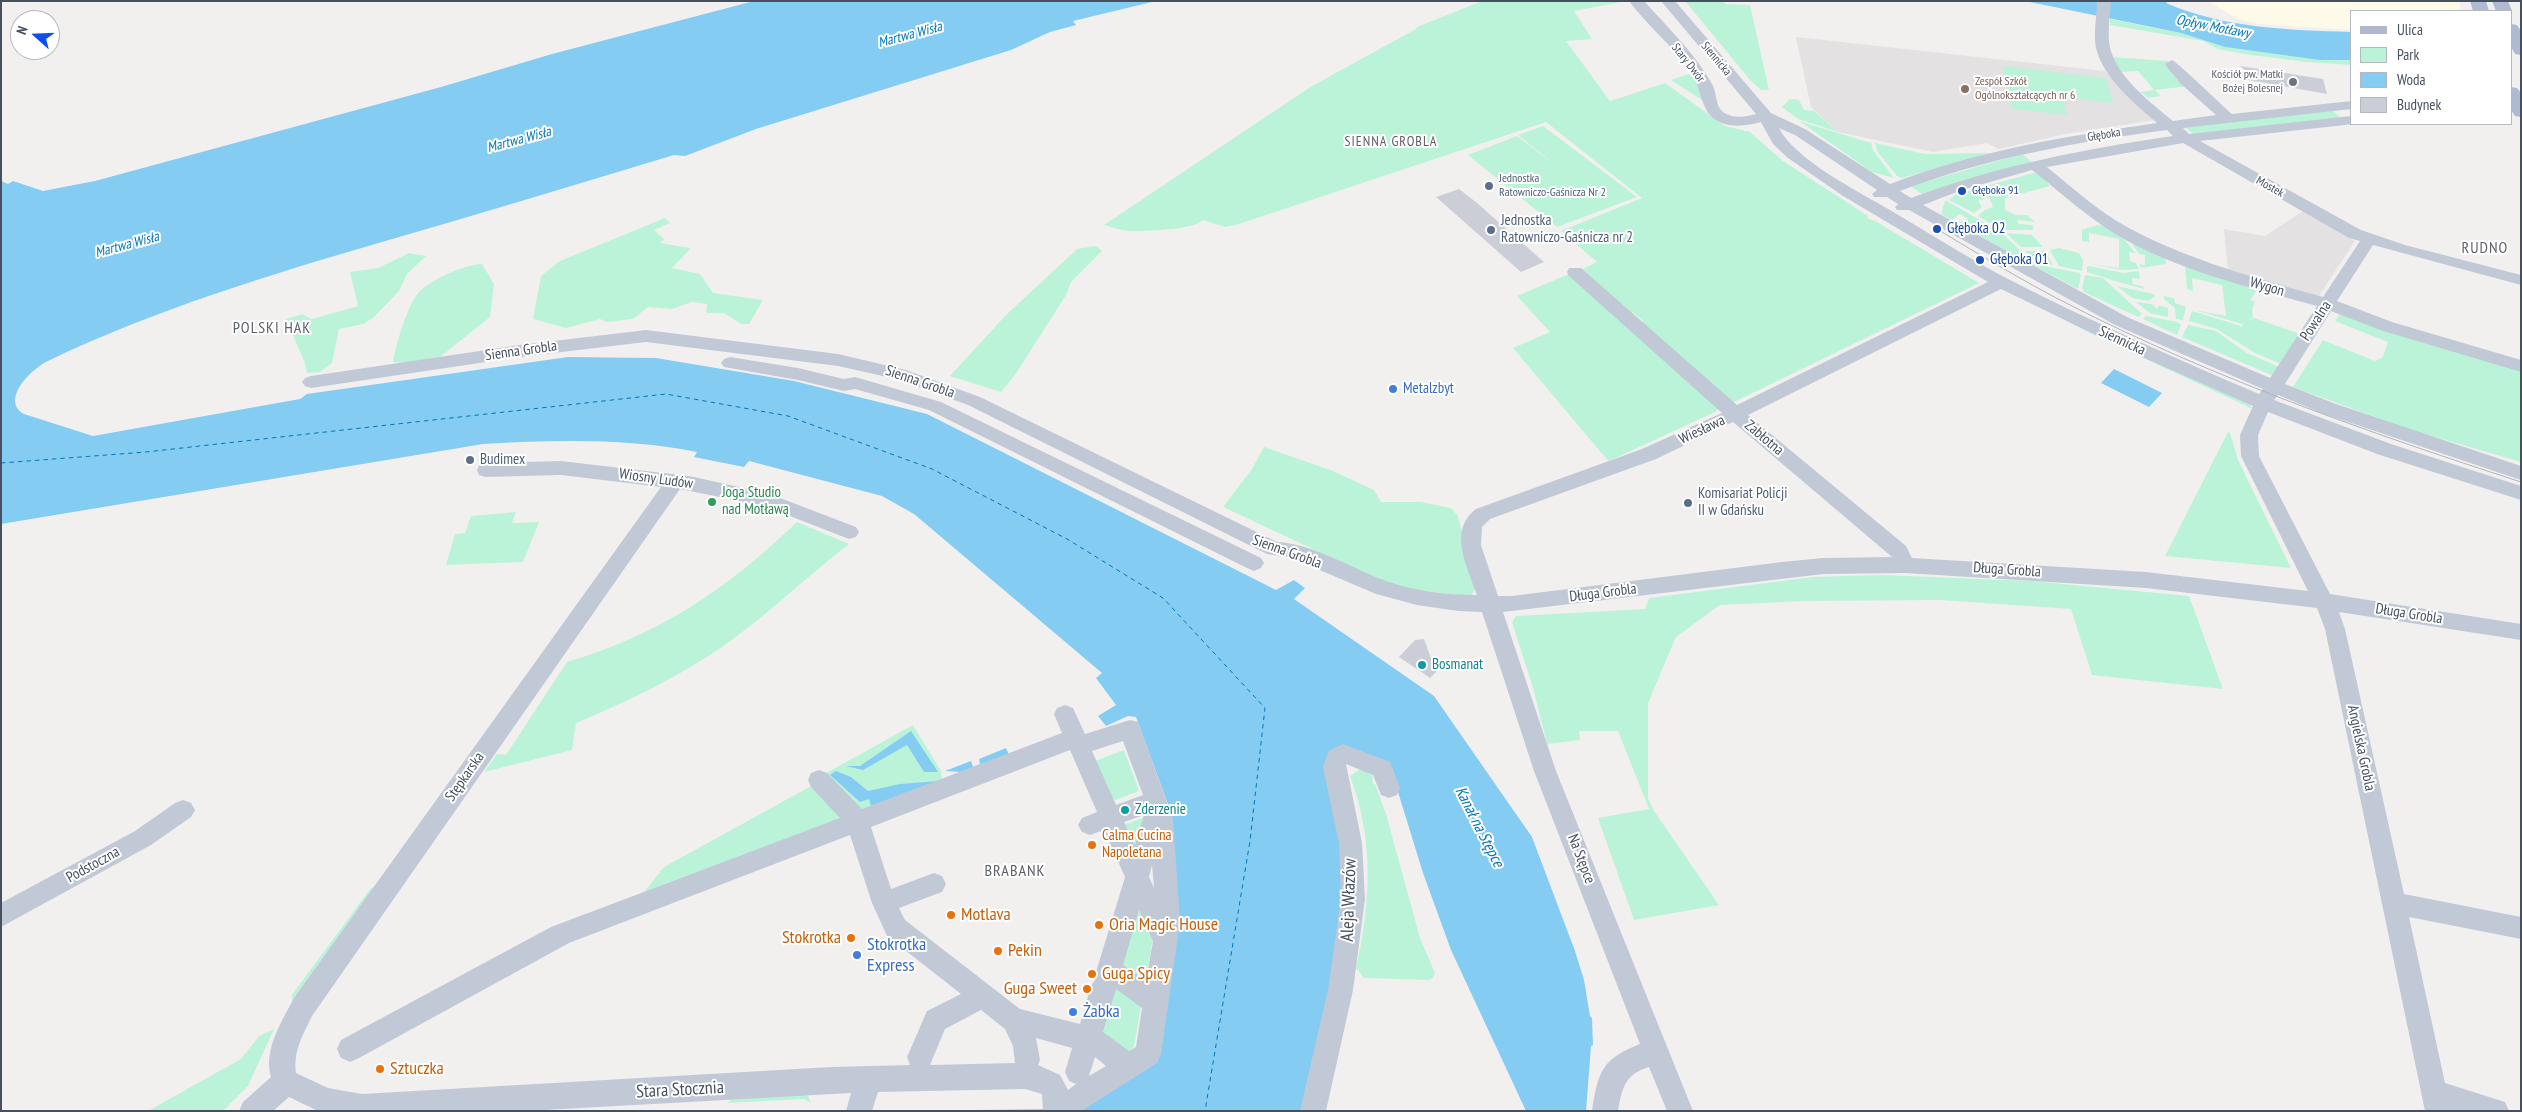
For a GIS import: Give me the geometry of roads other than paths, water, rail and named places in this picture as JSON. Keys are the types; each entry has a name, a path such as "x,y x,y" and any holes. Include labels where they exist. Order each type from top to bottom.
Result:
{"main road":[{"path":"2512,31 2520,48"},
{"path":"2512,94 2521,114"}],"street":[{"name":"Stary Dwór","path":"1636,1 1697,70 1707,86 1713,110 1718,116 1736,122 1766,116"},
{"name":"Siennicka","path":"1668,1 1766,116 1778,142 1821,176 1865,200 2001,282 2124,342 2263,403 2384,448 2521,493"},
{"name":"Mostek","path":"2104,1 2102,47 2111,68 2124,83 2187,139 2348,230 2370,239 2521,280"},
{"path":"2172,64 2186,80 2228,119"},
{"name":"Głęboka","path":"1865,200 1964,166 2028,150 2170,125 2347,109"},
{"name":"Siennicka","path":"1766,116 1800,132 1909,204 2121,321 2274,387 2401,434 2521,473"},
{"name":"Głęboka","path":"1886,214 1956,187 2040,164 2130,147 2350,120"},
{"name":"Wygon","path":"2028,150 2040,164 2099,216 2124,232 2216,272 2328,304 2386,326 2521,366"},
{"name":"Powalna","path":"2263,403 2370,239"},
{"name":"Zabłotna","path":"1575,272 1735,414 1899,551 1905,565"},
{"name":"Wiesława","path":"1491,604 1470,544 1469,533 1476,518 1488,511 1649,454 1735,414 2001,282"},
{"name":"Sienna Grobla","path":"311,382 520,351 646,336 838,360 900,374 974,402 1274,549 1291,550 1352,577 1417,597 1458,603 1491,604"},
{"path":"730,363 798,374 844,385 854,383 935,406 1254,563"},
{"name":"Angielska Grobla","path":"2263,403 2249,435 2250,456 2324,601 2336,629 2436,1102"},
{"name":"Wiosny Ludów","path":"486,470 560,468 722,488 767,500 849,532"},
{"name":"Stępkarska","path":"286,1082 281,1071 286,1041 303,1007 675,481"},
{"name":"Długa Grobla","path":"1491,604 1577,597 1822,566 1905,565 2146,580 2324,601 2521,632"},
{"name":"Na Stępce","path":"1491,604 1545,771 1576,844 1655,1052 1680,1111"},
{"path":"1065,714 1077,742 1100,821 1137,877 1165,941"},
{"path":"350,1049 560,935 857,820 1077,742 1130,729 1157,803 1168,922 1148,1054 1062,1107"},
{"name":"Aleja Włazów","path":"1313,1111 1343,981 1353,894 1352,850 1334,767 1337,758 1342,754 1351,756 1382,770 1389,788"},
{"path":"819,780 857,820 884,904 896,928 1014,1020 1095,1041 1129,1067"},
{"path":"1100,821 1157,803"},
{"path":"1078,1072 1137,877 1157,803"},
{"name":"Podstoczna","path":"1,916 142,838 164,825 183,810"},
{"path":"884,904 934,884"},
{"path":"2394,903 2521,928"},
{"path":"1107,976 1155,1002"},
{"path":"920,1056 936,1020 983,996"},
{"path":"1014,1020 1026,1045 1027,1060"},
{"path":"1605,1111 1608,1089 1617,1067 1632,1059 1655,1052"},
{"name":"Stara Stocznia","path":"286,1082 326,1101 362,1107 868,1080 1039,1077 1052,1084 1062,1107"},
{"path":"859,1111 868,1080"},
{"path":"252,1111 286,1082"},
{"path":"2436,1102 2496,1111"}],"water":[{"path":"754,1 1156,1 1073,21 1076,25 1050,32 1011,50 756,129 685,156 674,155 340,254 170,310 88,343 41,365 21,385 15,401 17,408 24,414 93,436 300,399 307,394 568,357 656,358 794,381 927,414 1276,590 1294,580 1305,588 1294,599 1434,696 1532,837 1575,951 1584,980 1590,1016 1592,1018 1593,1045 1591,1046 1586,1111 1526,1111 1451,950 1423,873 1394,779 1336,751 1349,893 1304,1111 894,1111 1056,1109 1158,1057 1170,810 1136,717 1128,716 1106,726 1098,716 1116,705 1096,678 1102,673 914,514 882,496 749,461 744,467 694,457 697,452 670,447 591,441 537,442 483,444 1,524 1,181 8,184 13,181 43,191 95,181 441,87 552,54"},
{"name":"Opływ Motławy","path":"2025,1 2168,1 2166,3 2188,11 2233,23 2280,29 2350,32 2350,60 2319,60 2225,47 2181,33"},
{"path":"2114,369 2162,393 2149,407 2101,383"},
{"path":"911,731 938,772 924,772 907,745 863,770 846,766 860,766"},
{"path":"1006,748 1009,755 962,772 945,771 971,761 973,767 980,764 979,759"},
{"path":"836,771 851,777 868,791 900,784 939,781 871,806 869,799 860,802 830,775"}],"tram line":[{"path":"1937,229 2051,295 2178,356 2234,380 2348,423 2521,482"}],"place":[{"name":"Kościół pw. Matki Bożej Bolesnej","path":"2293,82"},
{"name":"Zespół Szkół Ogólnokształcących nr 6","path":"1965,89"},
{"name":"Jednostka Ratowniczo-Gaśnicza Nr 2","path":"1489,186"},
{"name":"Głęboka 91","path":"1962,191"},
{"name":"Głęboka 02","path":"1937,229"},
{"name":"Jednostka Ratowniczo-Gaśnicza nr 2","path":"1491,230"},
{"name":"Głęboka 01","path":"1980,260"},
{"name":"Metalzbyt","path":"1393,389"},
{"name":"Budimex","path":"470,460"},
{"name":"Joga Studio nad Motławą","path":"712,502"},
{"name":"Komisariat Policji II w Gdańsku","path":"1688,503"},
{"name":"Bosmanat","path":"1422,665"},
{"name":"Zderzenie","path":"1125,810"},
{"name":"Calma Cucina Napoletana","path":"1092,845"},
{"name":"Motlava","path":"951,915"},
{"name":"Oria Magic House","path":"1099,925"},
{"name":"Stokrotka","path":"851,938"},
{"name":"Pekin","path":"998,951"},
{"name":"Stokrotka Express","path":"857,955"},
{"name":"Guga Spicy","path":"1092,974"},
{"name":"Guga Sweet","path":"1087,989"},
{"name":"Żabka","path":"1073,1012"},
{"name":"Sztuczka","path":"380,1069"}],"district":[{"name":"SIENNA GROBLA","path":"1391,142"},
{"name":"RUDNO","path":"2485,248"},
{"name":"POLSKI HAK","path":"272,328"},
{"name":"BRABANK","path":"1015,871"}],"water label":[{"name":"Martwa Wisła","path":"910,35"},
{"name":"Martwa Wisła","path":"519,140"},
{"name":"Martwa Wisła","path":"127,245"},
{"name":"Kanał na Stępce","path":"1479,827"}]}
